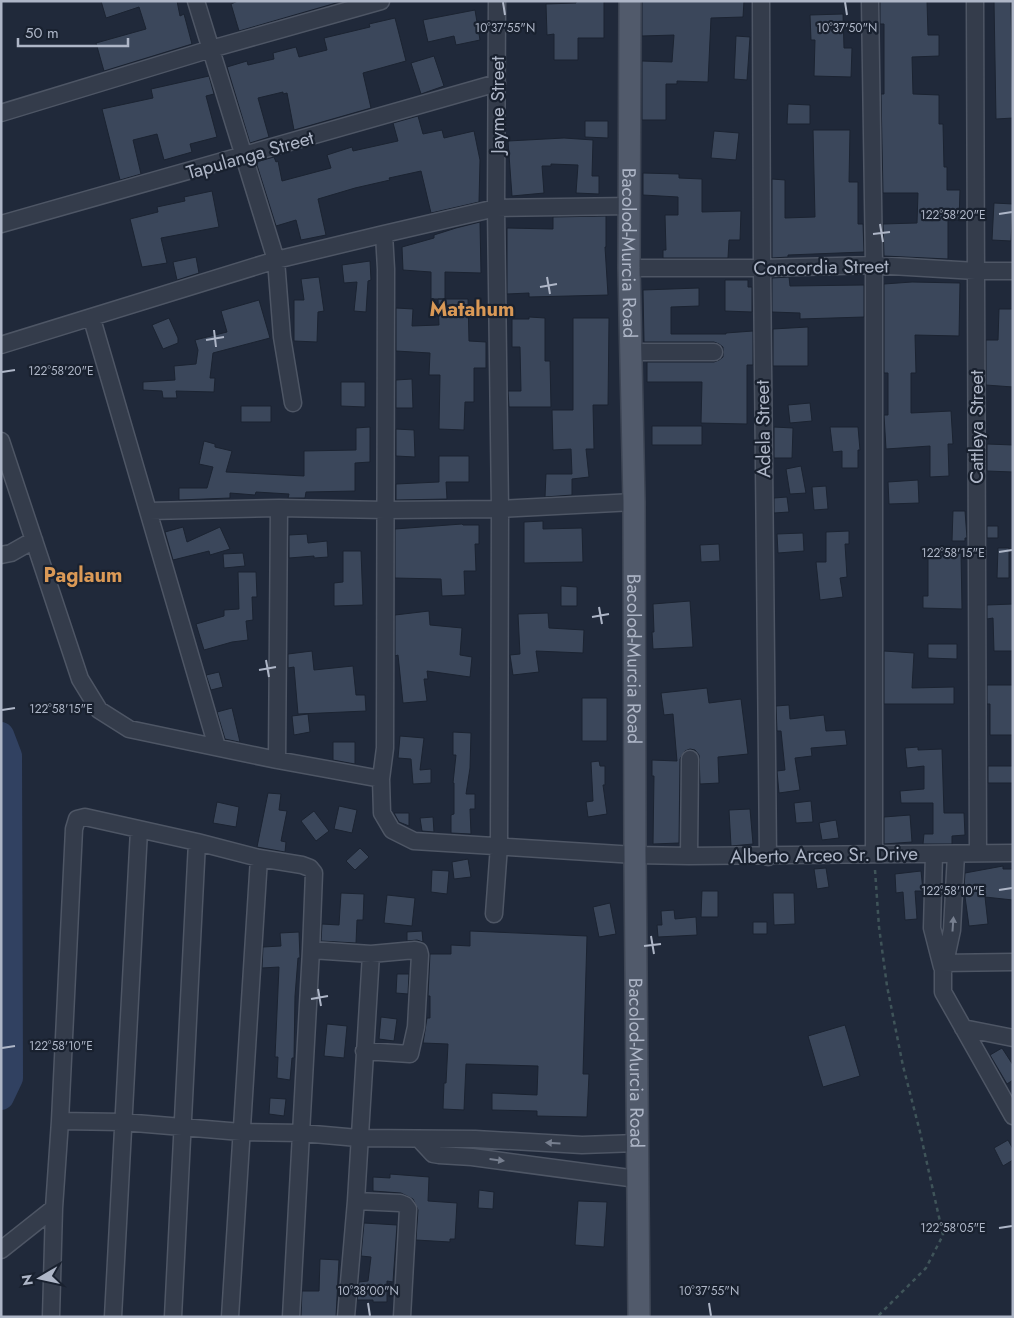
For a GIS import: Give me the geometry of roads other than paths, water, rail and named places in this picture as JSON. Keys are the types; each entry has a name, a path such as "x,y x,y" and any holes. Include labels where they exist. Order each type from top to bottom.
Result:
{"main road":[{"name":"Bacolod-Murcia Road","path":"630,1 629,268 634,502 639,1317"}],"street":[{"path":"1,113 211,49 381,1"},
{"name":"Jayme Street","path":"494,914 499,846 500,509 496,208 497,1"},
{"name":"Adela Street","path":"761,1 768,857"},
{"path":"870,1 874,265 874,854"},
{"name":"Cattleya Street","path":"975,1 978,853"},
{"path":"201,4 211,49 276,260 282,337 293,403"},
{"name":"Tapulanga Street","path":"1,224 497,84"},
{"path":"1,345 276,260 496,208 630,206"},
{"name":"Alberto Arceo Sr. Drive","path":"384,234 386,269 385,748 381,780 382,813 392,830 414,841 635,855 768,857 1013,853"},
{"name":"Concordia Street","path":"629,268 762,268 874,265 976,271 1013,271"},
{"path":"92,318 217,747"},
{"path":"631,352 714,352"},
{"path":"1,441 80,679 99,710 130,729 381,780"},
{"path":"148,511 279,508 386,510 500,509 634,502"},
{"path":"277,760 279,508"},
{"path":"1,555 11,553 34,540"},
{"path":"689,856 690,759"},
{"path":"51,1317 54,1208 74,829 77,819 85,816 259,858 302,865 310,868 314,874 291,1317"},
{"path":"113,1317 138,830"},
{"path":"173,1317 197,842"},
{"path":"934,854 932,928 943,966"},
{"path":"956,854 952,930 943,966 943,992 1013,1116"},
{"path":"230,1317 259,858"},
{"path":"311,950 370,954 419,951 416,1018 410,1054 364,1051"},
{"path":"346,1317 356,1201 358,1138 370,954"},
{"path":"943,966 1013,962"},
{"path":"963,1028 1013,1038"},
{"path":"60,1121 123,1122 242,1132 302,1133 358,1138 475,1139 582,1145 637,1143"},
{"path":"472,1157 475,1139"},
{"path":"420,1140 433,1154 580,1170 637,1179"},
{"path":"580,1170 582,1145"},
{"path":"356,1201 400,1203 408,1209 402,1317"},
{"path":"1,1250 54,1208"}],"waterway":[{"path":"1,735 9,756 10,1078 1,1097"}],"district":[{"name":"Matahum","path":"472,309"},
{"name":"Paglaum","path":"83,575"}]}
